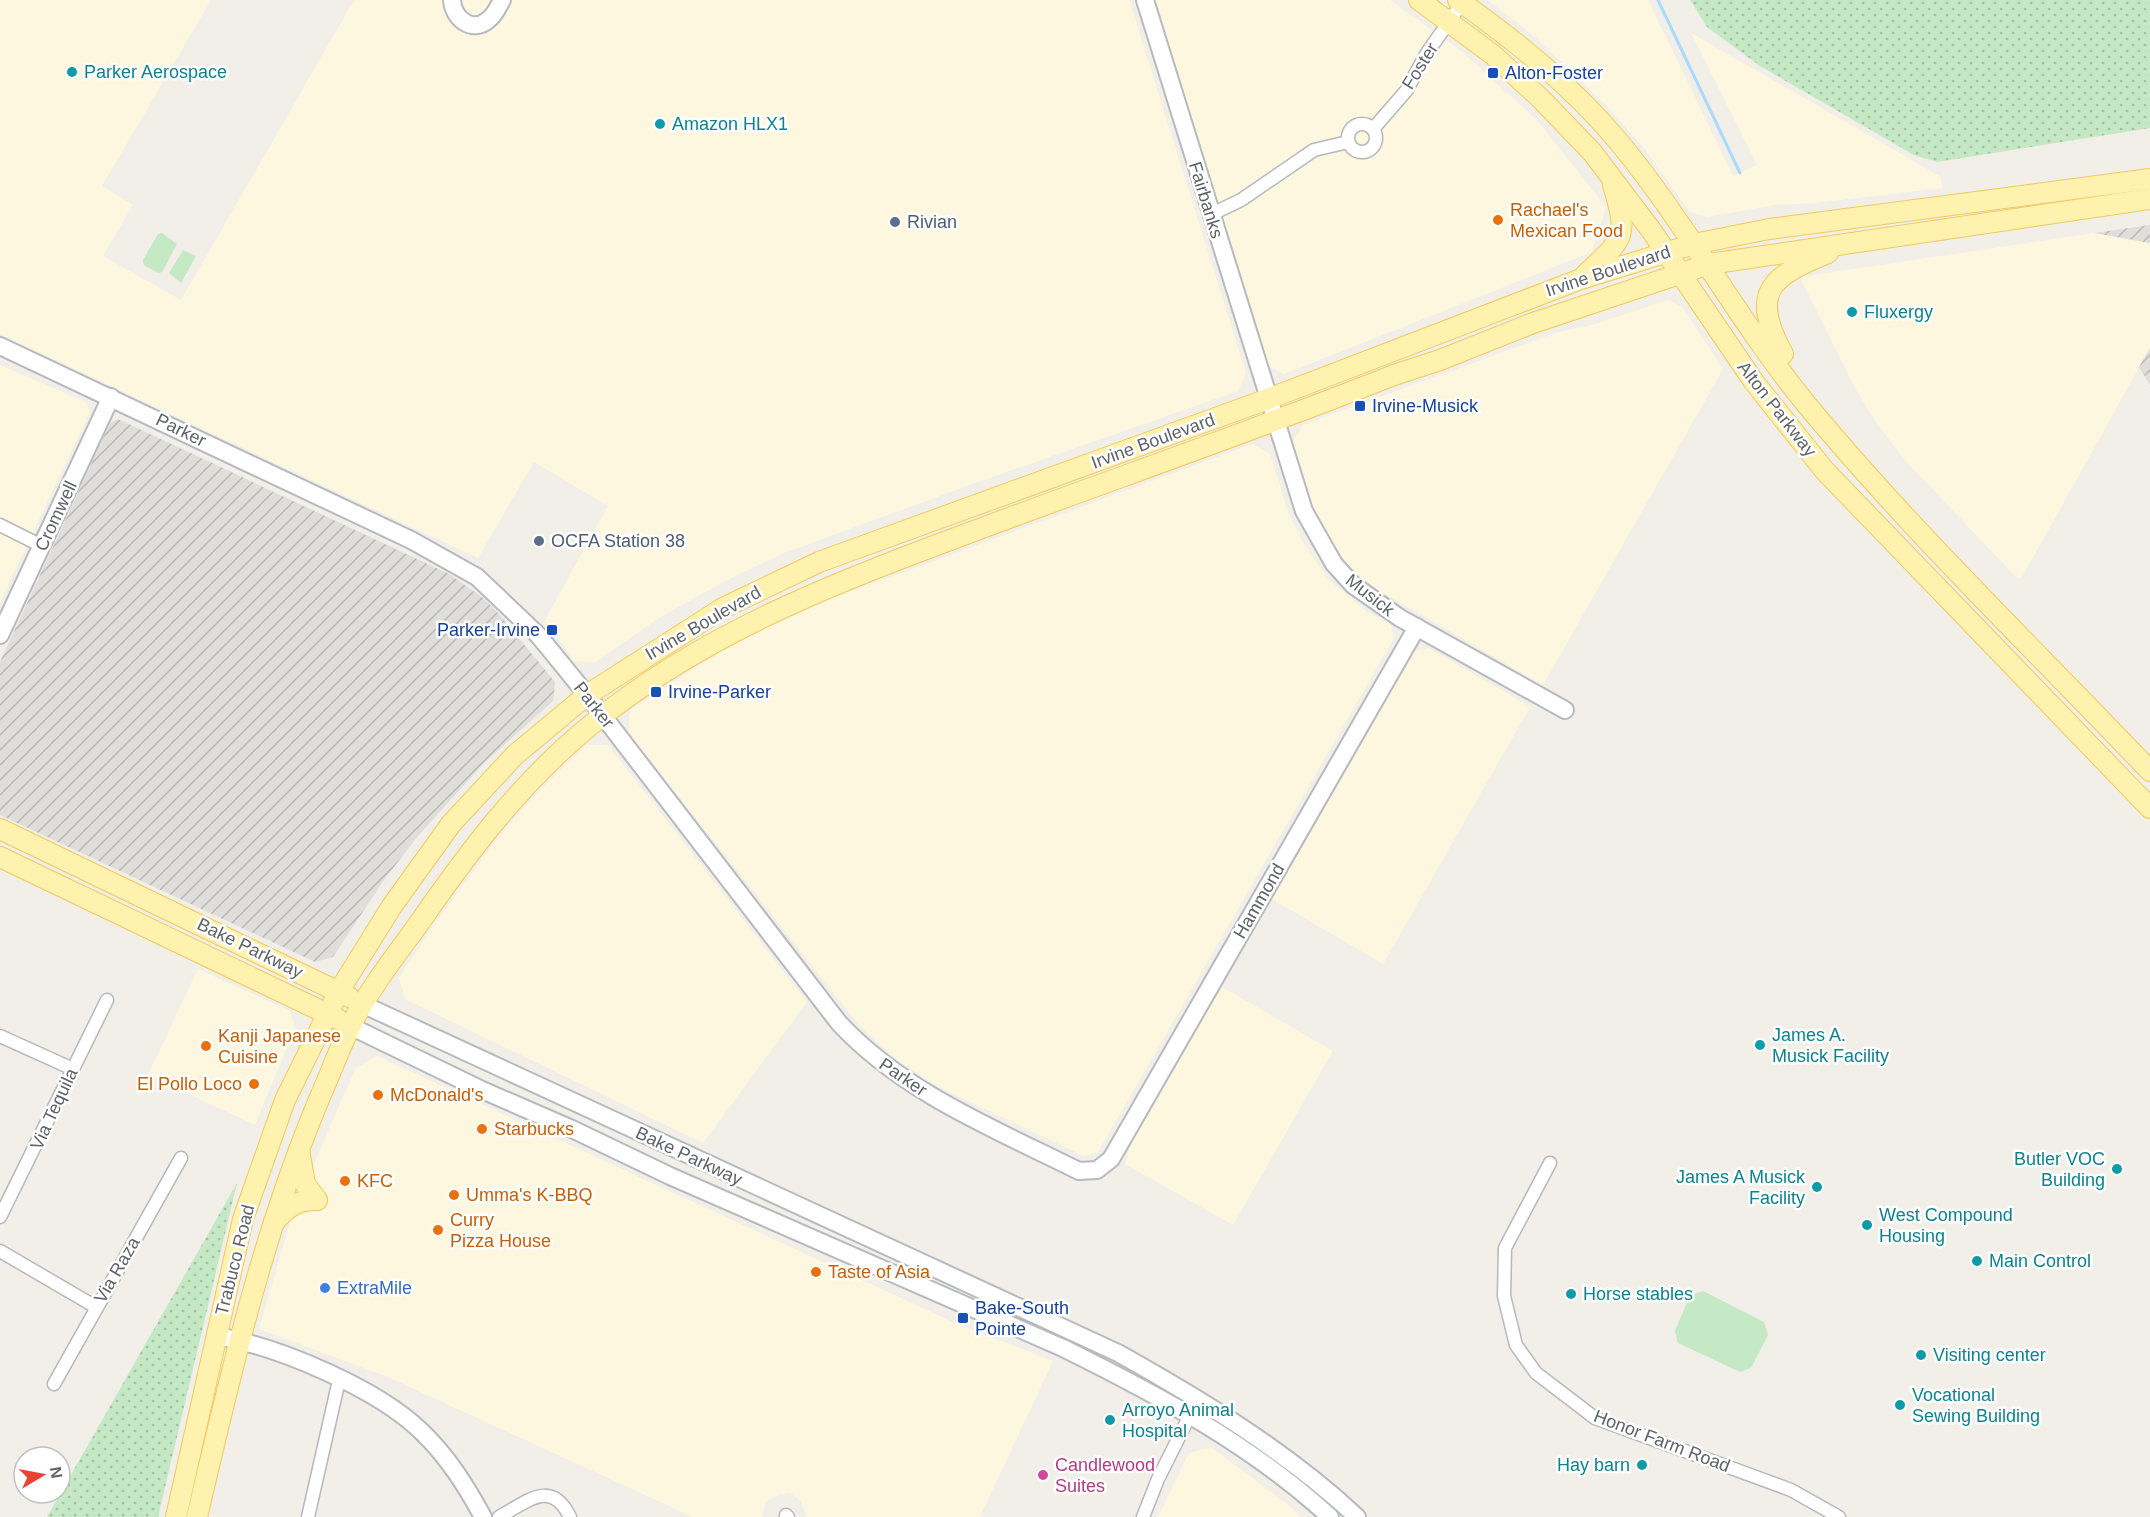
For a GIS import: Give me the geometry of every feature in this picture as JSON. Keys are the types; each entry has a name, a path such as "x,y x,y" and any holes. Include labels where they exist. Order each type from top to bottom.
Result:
{"main road":[{"name":"Alton Parkway","path":"1419,0 1450,21 1540,98 1610,175 1680,272 1748,373 1796,436 1856,504 2150,808"},
{"name":"Alton Parkway","path":"1461,1 1537,60 1592,112 1644,174 1709,264 1786,378 1829,430 1912,523 2150,771"},
{"path":"1581,279 1614,247 1621,237 1623,220 1610,175"},
{"name":"Irvine Boulevard","path":"327,1013 392,906 451,824 515,755 587,695 723,608 819,562 1268,399 1581,279 1666,252 1694,244 1794,225 2150,179"},
{"name":"Irvine Boulevard","path":"350,1026 363,1004 480,838 528,781 603,716 720,639 828,586 1501,335 1680,272 1709,264 1876,238 2150,199"},
{"path":"1829,430 1772,335 1766,313 1766,299 1781,275 1791,268 1876,238"},
{"path":"1971,623 1985,622 2069,708 2081,714 2090,708"},
{"name":"Bake Parkway","path":"0,829 363,1004"},
{"name":"Bake Parkway","path":"0,857 350,1026"},
{"name":"Trabuco Road","path":"176,1517 243,1219 285,1100 327,1013"},
{"name":"Trabuco Road","path":"197,1517 238,1340 271,1226 298,1149 350,1026"},
{"path":"271,1226 289,1205 303,1200 316,1200 305,1184 298,1149"}],"street":[{"path":"452,0 453,9 458,18 472,26 481,25 489,20 502,0"},
{"name":"Fairbanks","path":"1145,0 1268,399"},
{"name":"Foster","path":"1373,129 1406,90 1426,53 1450,21 1461,1"},
{"path":"1358,124 1373,129 1376,140 1368,151 1355,151 1348,142 1349,131 1358,124"},
{"path":"1210,214 1241,200 1314,150 1348,142"},
{"name":"Parker","path":"0,346 456,562 477,577 514,609 587,695 832,1014 861,1048 888,1069 933,1098 1079,1171 1096,1170"},
{"name":"Cromwell","path":"0,635 111,397"},
{"name":"Musick","path":"1268,399 1304,511 1334,564 1353,585 1417,627 1565,710"},
{"path":"0,525 42,546"},
{"name":"Hammond","path":"1096,1170 1111,1159 1417,627"},
{"name":"Via Tequila","path":"0,1217 107,1000"},
{"name":"Bake Parkway","path":"363,1004 1118,1353 1198,1399 1283,1457 1357,1517"},
{"name":"Bake Parkway","path":"350,1026 473,1086 572,1129 670,1176 1063,1348 1189,1414 1267,1468 1330,1517"},
{"path":"0,1036 73,1069"},
{"name":"Via Raza","path":"54,1384 181,1158"},
{"name":"Honor Farm Road","path":"1550,1163 1505,1248 1504,1296 1516,1345 1536,1373 1595,1418 1791,1490 1839,1517"},
{"path":"0,1251 96,1307"},
{"path":"217,1336 238,1340 304,1362 384,1404 422,1432 457,1472 483,1517"},
{"path":"308,1517 339,1380"},
{"path":"1143,1517 1189,1414 1198,1399"},
{"path":"499,1517 542,1494 553,1496 558,1500 570,1517"}],"shaded area":[{"path":"0,0 211,0 102,186 133,205 103,256 181,300 354,0 1129,0 1246,373 1238,391 784,553 725,581 662,616 595,662 574,661 545,620 608,506 534,462 478,558 0,334"},
{"path":"1153,0 1390,0 1461,51 1536,119 1606,207 1592,252 1284,374 1267,365"},
{"path":"1488,0 1648,0 1733,176 1757,165 1691,33 1941,177 1942,188 1815,203 1774,205 1708,217 1690,212 1644,148 1607,106 1536,38"},
{"path":"2150,225 2150,243 2094,233"},
{"path":"2094,233 2150,243 2150,348 2022,577 2018,579 1905,460 1878,425 1856,390 1800,277"},
{"path":"1668,300 1682,307 1723,369 1543,685 1378,590 1353,570 1328,539 1310,505 1291,445 1303,425 1558,332 1589,326"},
{"path":"2150,348 2150,385 2139,367"},
{"path":"0,365 83,401 90,412 0,602"},
{"path":"118,419 449,574 482,597 500,615 555,682 553,701 484,763 418,836 384,880 333,957 315,962 0,815 0,662 110,423"},
{"path":"1253,444 1270,454 1287,509 1302,541 1328,579 1367,612 1391,625 1394,638 1098,1152 1084,1156 933,1084 896,1059 859,1025 628,732 630,710 737,641 822,602"},
{"path":"1429,648 1530,707 1383,964 1272,899 1415,651"},
{"path":"585,745 608,745 807,1002 703,1143 405,999 399,978 432,927 497,839 528,803"},
{"path":"198,969 290,1011 295,1028 255,1125 148,1075"},
{"path":"1222,987 1333,1051 1233,1225 1125,1164 1130,1146"},
{"path":"377,1056 957,1324 1053,1361 980,1517 807,1517 800,1500 790,1493 780,1494 766,1501 762,1517 693,1517 388,1377 259,1329 292,1216 334,1117 356,1068"},
{"path":"1211,1447 1301,1517 1158,1517 1189,1453"}],"green space":[{"path":"1690,0 2150,0 2150,128 1937,162 1914,155 1760,66 1707,27"},
{"path":"162,233 177,244 162,272 158,273 144,265 143,260 158,234"},
{"path":"183,250 196,256 181,283 169,273"},
{"path":"237,1183 158,1517 47,1517 54,1505 72,1505 72,1473"},
{"path":"1703,1291 1764,1322 1768,1335 1751,1368 1740,1372 1678,1343 1675,1331 1690,1295"}],"waterway":[{"path":"1658,0 1740,173"}],"place":[{"name":"Parker Aerospace","path":"72,72"},
{"name":"Alton-Foster","path":"1493,73"},
{"name":"Amazon HLX1","path":"660,124"},
{"name":"Rachael's Mexican Food","path":"1498,220"},
{"name":"Rivian","path":"895,222"},
{"name":"Fluxergy","path":"1852,312"},
{"name":"Irvine-Musick","path":"1360,406"},
{"name":"OCFA Station 38","path":"539,541"},
{"name":"Parker-Irvine","path":"552,630"},
{"name":"Irvine-Parker","path":"656,692"},
{"name":"James A. Musick Facility","path":"1760,1045"},
{"name":"Kanji Japanese Cuisine","path":"206,1046"},
{"name":"El Pollo Loco","path":"254,1084"},
{"name":"McDonald's","path":"378,1095"},
{"name":"Starbucks","path":"482,1129"},
{"name":"Butler VOC Building","path":"2117,1169"},
{"name":"KFC","path":"345,1181"},
{"name":"James A Musick Facility","path":"1817,1187"},
{"name":"Umma's K-BBQ","path":"454,1195"},
{"name":"West Compound Housing","path":"1867,1225"},
{"name":"Curry Pizza House","path":"438,1230"},
{"name":"Main Control","path":"1977,1261"},
{"name":"Taste of Asia","path":"816,1272"},
{"name":"ExtraMile","path":"325,1288"},
{"name":"Horse stables","path":"1571,1294"},
{"name":"Bake-South Pointe","path":"963,1318"},
{"name":"Visiting center","path":"1921,1355"},
{"name":"Vocational Sewing Building","path":"1900,1405"},
{"name":"Arroyo Animal Hospital","path":"1110,1420"},
{"name":"Hay barn","path":"1642,1465"},
{"name":"Candlewood Suites","path":"1043,1475"}]}
